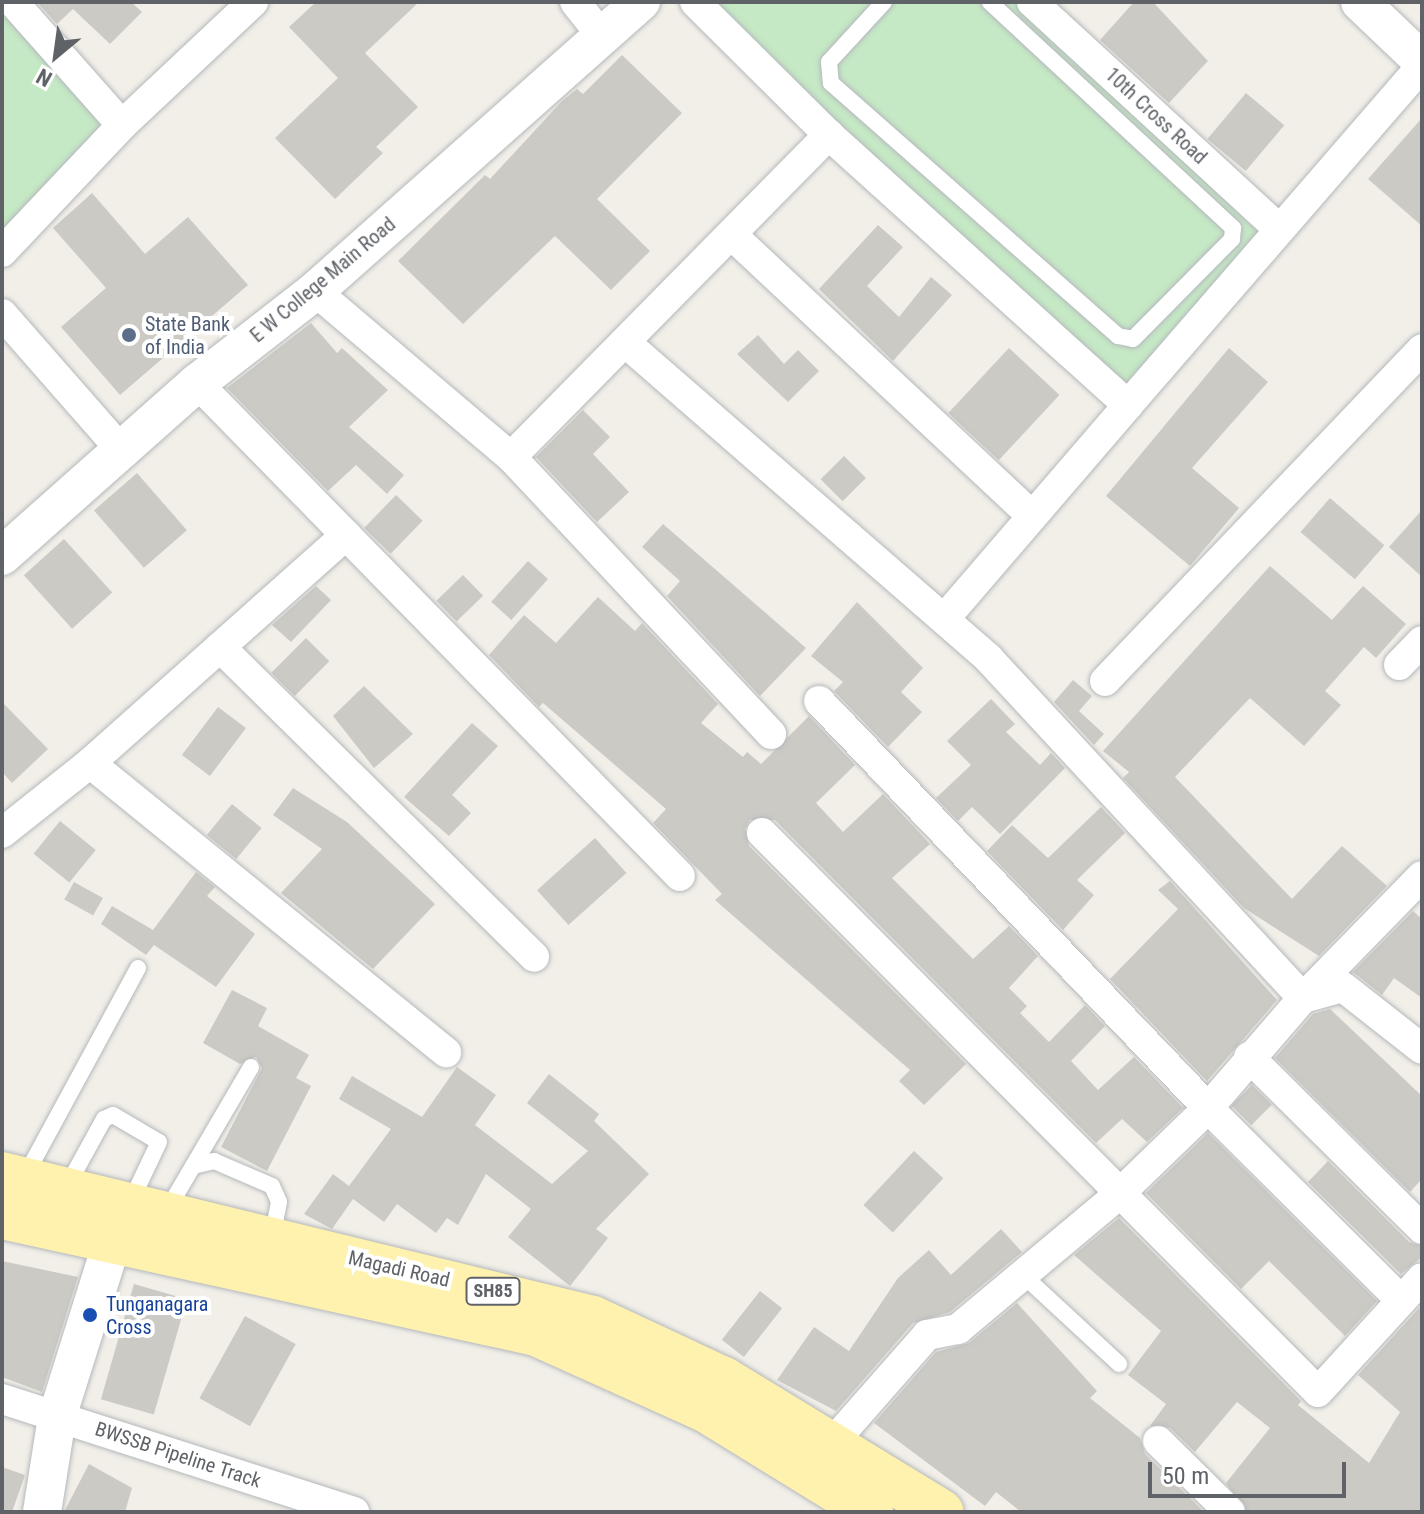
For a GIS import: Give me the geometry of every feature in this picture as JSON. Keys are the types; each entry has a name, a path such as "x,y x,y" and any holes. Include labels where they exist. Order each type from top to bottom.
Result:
{"main road":[{"name":"Magadi Road","path":"30,1181 136,1219 536,1334 707,1411 871,1512"},
{"name":"Magadi Road","path":"2,1217 136,1219 271,1239 593,1318 724,1379 834,1441 942,1512"}],"street":[{"path":"13,2 122,125"},
{"path":"575,2 602,36"},
{"name":"E W College Main Road","path":"2,556 123,452 197,383 315,291 641,2"},
{"name":"10th Cross Road","path":"1032,2 1279,229"},
{"path":"945,618 1030,514 1422,64 1360,2"},
{"path":"703,5 829,135 1128,405"},
{"path":"2,252 122,125 241,6"},
{"path":"511,457 734,237 829,135"},
{"path":"734,237 1030,514"},
{"path":"315,291 511,457 771,734"},
{"path":"2,314 123,452"},
{"path":"626,343 945,618 1303,998"},
{"path":"1105,681 1422,349"},
{"path":"197,383 680,876"},
{"path":"2,833 90,763 346,535"},
{"path":"1399,665 1422,641"},
{"path":"220,647 534,957"},
{"path":"762,833 1117,1196 1318,1392 1412,1289 1208,1108 819,701"},
{"path":"90,763 446,1052"},
{"path":"834,1441 927,1335 958,1329 1117,1196 1208,1108 1303,998 1422,876"},
{"path":"1303,998 1343,987 1422,1049"},
{"path":"1249,1057 1422,1229"},
{"path":"42,1512 57,1417 136,1219"},
{"name":"BWSSB Pipeline Track","path":"2,1399 354,1512"},
{"path":"1158,1441 1230,1512"}],"lane":[{"path":"884,2 829,62 831,83 1118,336 1133,339 1232,239 1233,228 990,2"},
{"path":"30,1181 138,968"},
{"path":"136,1219 193,1166 251,1067"},
{"path":"30,1181 104,1119 113,1115 159,1142 136,1219"},
{"path":"193,1166 214,1161 272,1186 279,1202 271,1239"},
{"path":"1023,1275 1119,1364"}],"green space":[{"path":"693,2 1015,2 1268,241 1112,405"},
{"path":"2,4 119,129 2,239"}],"building":[{"path":"37,2 131,2 142,12 110,44 73,9 57,24"},
{"path":"316,2 419,2 365,53 418,107 376,147 383,153 335,199 275,138 338,78 289,27"},
{"path":"1134,2 1153,2 1208,61 1169,103 1100,40"},
{"path":"622,55 682,113 597,199 650,251 611,290 555,236 463,324 398,261 485,175 490,179 562,101 577,89 583,94"},
{"path":"1246,93 1284,125 1246,171 1207,139"},
{"path":"1422,118 1422,226 1368,179"},
{"path":"92,193 145,254 188,217 248,285 120,395 61,327 106,288 53,228"},
{"path":"878,225 903,247 867,286 899,317 931,277 952,295 893,361 819,289"},
{"path":"311,323 337,353 342,348 388,390 349,427 404,475 387,494 356,465 328,491 227,388"},
{"path":"758,335 784,364 798,350 819,371 788,402 737,354"},
{"path":"1009,348 1059,395 999,460 948,413"},
{"path":"1229,348 1268,382 1192,468 1239,508 1190,566 1106,496"},
{"path":"583,410 610,437 593,454 629,492 597,522 536,457"},
{"path":"844,456 866,478 843,501 821,479"},
{"path":"137,473 187,530 144,568 94,510"},
{"path":"396,495 423,521 391,554 364,528"},
{"path":"1330,498 1384,545 1355,579 1300,532"},
{"path":"1422,510 1422,577 1389,547"},
{"path":"663,524 806,648 760,696 667,596 680,581 642,547"},
{"path":"64,539 112,593 72,629 24,575"},
{"path":"528,561 548,579 511,620 491,602"},
{"path":"1270,566 1332,620 1363,586 1406,624 1376,658 1364,647 1325,691 1341,705 1304,746 1250,698 1175,777 1292,899 1342,846 1387,886 1319,956 1244,908 1123,778 1129,772 1103,751"},
{"path":"463,575 483,596 457,622 436,601"},
{"path":"316,586 331,600 291,642 272,625"},
{"path":"598,597 635,631 642,623 718,704 701,723 743,757 747,752 761,764 809,716 855,765 816,803 843,832 883,794 930,844 892,878 973,959 1009,926 1038,956 1009,988 1027,1006 1020,1013 1049,1042 1085,1005 1105,1026 1071,1061 1098,1090 1134,1057 1183,1108 1147,1142 1122,1119 1096,1143 775,820 750,820 745,829 749,846 966,1064 924,1105 899,1081 910,1070 715,900 722,894 653,823 666,809 543,703 539,707 489,655 524,615 556,643"},
{"path":"857,602 923,668 901,692 922,712 888,747 834,691 843,682 811,656"},
{"path":"306,638 329,661 295,696 271,673"},
{"path":"1073,680 1092,696 1079,711 1104,734 1094,745 1054,702"},
{"path":"364,686 413,734 374,768 333,716"},
{"path":"991,699 1015,724 1006,732 1040,765 1051,753 1065,768 1000,834 972,807 958,821 936,798 971,765 947,741"},
{"path":"2,702 48,749 12,783 2,772"},
{"path":"218,707 246,728 210,776 182,755"},
{"path":"472,723 498,746 452,795 471,813 449,836 404,797"},
{"path":"293,788 347,822 435,904 373,969 281,893 322,849 273,815"},
{"path":"232,804 262,828 236,859 207,835"},
{"path":"1101,807 1125,833 1077,880 1094,895 1063,930 987,851 1012,825 1048,858"},
{"path":"60,821 96,850 69,883 34,854"},
{"path":"595,838 626,873 568,925 537,890"},
{"path":"196,872 215,887 207,896 255,934 216,987 154,945 146,955 101,924 112,906 153,930"},
{"path":"1170,881 1277,1000 1207,1081 1110,979 1178,909 1158,890"},
{"path":"74,882 103,898 93,915 64,899"},
{"path":"1413,911 1422,919 1422,998 1394,978 1382,995 1353,972"},
{"path":"232,990 267,1008 258,1026 309,1055 296,1078 311,1086 267,1171 221,1147 262,1068 256,1057 240,1064 203,1043"},
{"path":"1330,1009 1422,1096 1422,1179 1410,1192 1275,1058 1313,1014"},
{"path":"457,1067 496,1095 475,1125 552,1184 588,1151 527,1103 549,1074 599,1114 594,1121 649,1174 596,1229 608,1238 570,1286 508,1237 531,1209 486,1174 458,1225 447,1218 436,1233 397,1204 384,1222 353,1199 332,1229 304,1214 333,1174 349,1186 391,1129 339,1099 352,1076 422,1117"},
{"path":"1252,1085 1272,1105 1251,1125 1231,1106"},
{"path":"1208,1133 1377,1301 1345,1336 1269,1261 1241,1289 1146,1193"},
{"path":"914,1151 943,1178 893,1232 864,1205"},
{"path":"1328,1161 1409,1242 1422,1246 1422,1257 1401,1274 1308,1182"},
{"path":"1119,1218 1301,1401 1298,1405 1369,1463 1400,1412 1358,1375 1422,1305 1422,1512 1247,1512 1226,1483 1270,1428 1237,1402 1195,1452 1170,1428 1150,1426 1166,1404 1128,1375 1161,1331 1074,1255"},
{"path":"1001,1229 1022,1252 950,1312 913,1323 836,1411 777,1380 814,1327 849,1351 898,1278 929,1250 951,1275"},
{"path":"2,1261 78,1277 42,1392 2,1377"},
{"path":"134,1284 187,1299 154,1415 101,1399"},
{"path":"760,1291 782,1308 744,1357 722,1340"},
{"path":"1017,1303 1097,1391 1090,1398 1140,1438 1145,1454 1204,1512 1021,1512 996,1492 985,1506 874,1423 936,1352 969,1343"},
{"path":"245,1316 296,1344 250,1426 199,1398"},
{"path":"89,1464 132,1488 125,1512 64,1512"},
{"path":"2,1467 25,1475 12,1512 2,1512"}],"place":[{"name":"State Bank of India","path":"129,335"},
{"name":"Tunganagara Cross","path":"90,1315"}]}
